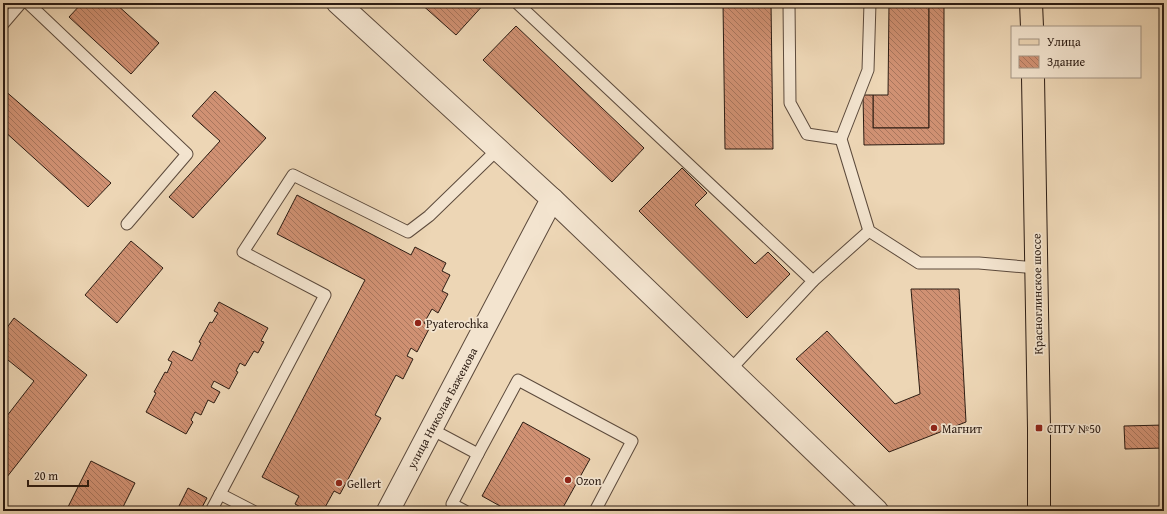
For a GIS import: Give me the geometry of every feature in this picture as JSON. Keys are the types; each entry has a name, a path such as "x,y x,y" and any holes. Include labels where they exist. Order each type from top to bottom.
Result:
{"main road":[{"path":"1031,3 1032,26"},
{"name":"Красноглинское шоссе","path":"1033,78 1039,428 1038,511"}],"street":[{"path":"338,3 552,199 877,511"},
{"name":"улица Николая Баженова","path":"388,511 552,199"}],"lane":[{"path":"3,24 21,3"},
{"path":"28,3 188,154 127,224"},
{"path":"517,3 813,281"},
{"path":"789,3 790,103 807,134 841,140"},
{"path":"870,3 868,70 841,140 869,231 919,263 979,262 1037,268"},
{"path":"211,511 324,294 243,252 293,175 408,232 429,216 498,149"},
{"path":"730,370 813,281 869,231"},
{"path":"465,511 450,508 518,380 632,441 595,511"},
{"path":"431,429 478,454"},
{"path":"220,494 253,511"}],"building":[{"path":"82,3 115,3 159,43 131,74 69,17"},
{"path":"420,3 485,3 456,35"},
{"path":"723,3 771,3 773,149 725,149"},
{"path":"889,3 929,3 929,128 873,128 873,95 888,95"},
{"path":"929,3 944,3 944,144 864,145 863,95 873,95 873,128 929,128"},
{"path":"516,26 644,148 612,182 483,60"},
{"path":"3,89 111,183 88,207 3,130"},
{"path":"215,91 266,138 193,218 169,197 220,141 192,116"},
{"path":"682,168 707,193 695,205 755,264 768,252 790,274 747,318 639,211"},
{"path":"297,195 411,255 415,247 446,263 442,271 450,275 442,291 448,294 438,313 432,309 424,323 430,327 417,352 411,348 407,356 413,359 403,379 396,375 375,415 381,418 340,494 334,491 323,511 308,511 295,504 299,496 262,477 365,280 277,234"},
{"path":"131,241 163,268 117,323 85,295"},
{"path":"911,289 959,289 966,422 889,452 796,359 827,331 895,404 920,394"},
{"path":"219,302 268,328 261,341 264,342 258,353 254,351 245,366 240,363 236,371 238,372 229,389 214,381 211,387 220,392 214,403 208,400 201,415 195,412 191,420 193,422 186,434 146,412 156,393 154,392 165,372 167,373 172,362 168,360 173,351 192,361 201,343 199,342 210,322 212,323 218,313 214,311"},
{"path":"14,318 87,375 3,482 3,421 34,381 3,356 3,333"},
{"path":"523,422 590,459 561,511 509,511 482,496"},
{"path":"1164,425 1164,448 1125,449 1124,426"},
{"path":"91,461 135,483 121,511 66,511"},
{"path":"188,488 207,498 200,511 183,511 178,508"}],"place":[{"name":"Pyaterochka","path":"418,323"},
{"name":"Магнит","path":"934,428"},
{"name":"СПТУ №50","path":"1039,428"},
{"name":"Ozon","path":"568,480"},
{"name":"Gellert","path":"339,483"}]}
